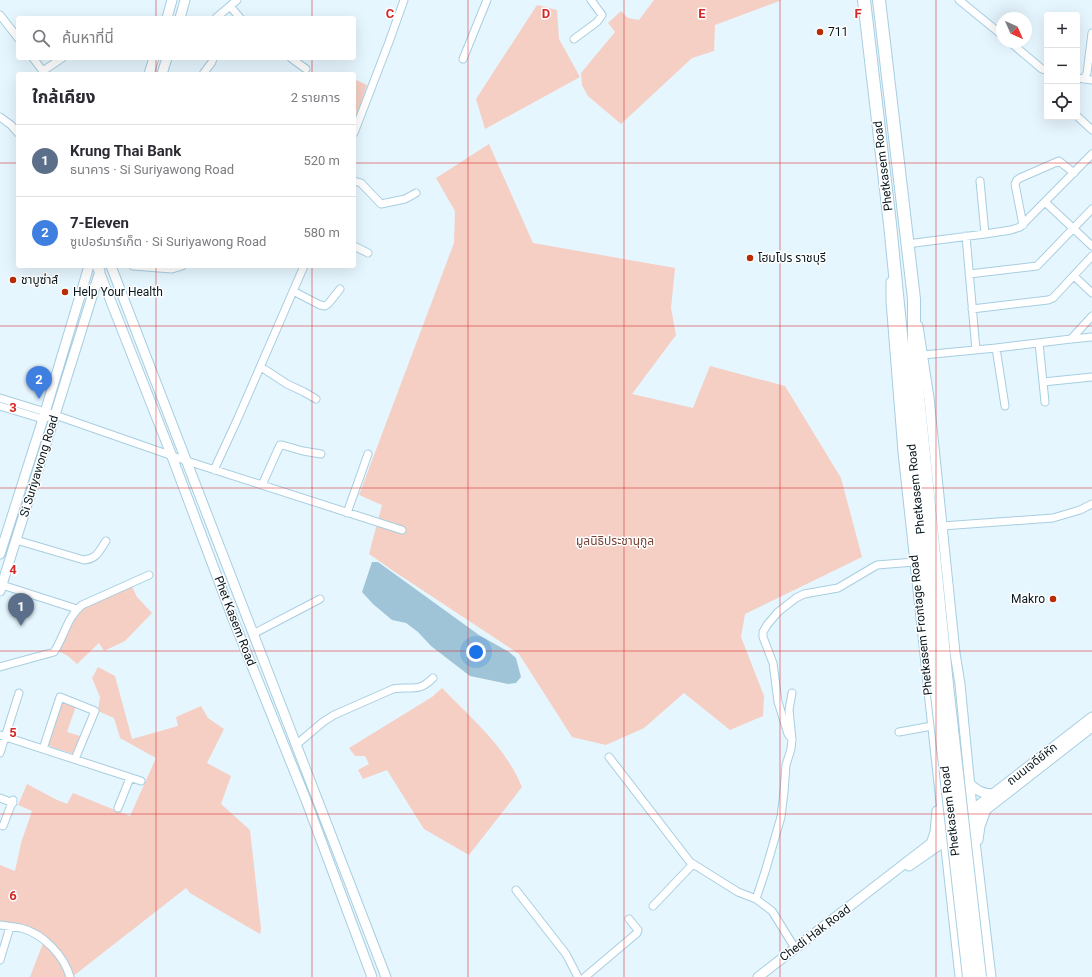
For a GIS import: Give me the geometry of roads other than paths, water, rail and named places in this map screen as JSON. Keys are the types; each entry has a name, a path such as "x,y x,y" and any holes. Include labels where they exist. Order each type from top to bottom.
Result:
{"highway":[{"name":"Phetkasem Road","path":"864,0 941,686 969,977"},
{"name":"Phetkasem Road","path":"879,0 914,299 914,355 941,686 980,977"}],"main road":[{"path":"168,16 172,0"},
{"path":"181,16 185,0"},
{"path":"150,72 153,60"},
{"path":"163,72 166,60"},
{"name":"Phetkasem Frontage Road","path":"893,249 890,301 903,452 960,977"},
{"name":"Si Suriyawong Road","path":"0,554 88,268"},
{"name":"Si Suriyawong Road","path":"1,588 99,268"},
{"name":"Phet Kasem Road","path":"99,268 233,619 302,791 372,977"},
{"name":"Phet Kasem Road","path":"113,268 386,977"},
{"path":"914,299 930,398 942,526 960,684 968,782 991,977"},
{"name":"ถนนเจดีย์หัก","path":"972,816 993,794 1092,717"},
{"name":"ถนนเจดีย์หัก","path":"972,816 986,809 1092,727"},
{"path":"968,782 978,792 993,794"},
{"path":"302,791 313,787"},
{"path":"931,842 935,832 936,812 940,802"},
{"path":"976,850 980,826 986,809"},
{"path":"944,837 972,816"},
{"name":"Chedi Hak Road","path":"758,977 931,842 944,837"},
{"name":"Chedi Hak Road","path":"872,889 929,852 944,837"},
{"path":"929,852 940,854 947,864"}],"street":[{"path":"218,16 236,0"},
{"path":"356,128 404,0"},
{"path":"463,59 487,0"},
{"path":"574,39 597,22 602,15 591,0"},
{"path":"959,0 996,30"},
{"path":"230,6 238,16"},
{"path":"0,15 16,35"},
{"path":"1080,78 1086,72 1092,33"},
{"path":"1017,48 1044,69"},
{"path":"34,60 43,72"},
{"path":"45,72 60,60"},
{"path":"204,72 212,60"},
{"path":"294,60 306,69"},
{"path":"1080,78 1092,80"},
{"path":"0,117 16,131"},
{"path":"1080,119 1092,130"},
{"path":"907,244 1011,230 1023,225 1092,154"},
{"path":"1023,225 1015,184 1016,180 1059,161 1074,173"},
{"path":"980,181 985,234"},
{"path":"356,182 361,183 382,204 405,199 416,193"},
{"path":"1045,202 1092,246"},
{"path":"970,274 1037,266 1092,209"},
{"path":"966,236 976,350"},
{"path":"356,247 368,253"},
{"path":"972,309 1048,300 1053,298 1092,256"},
{"path":"159,268 175,268"},
{"path":"214,470 261,367 303,268"},
{"path":"1074,276 1092,293"},
{"path":"293,291 320,305 325,306 340,289"},
{"path":"1071,339 1092,316"},
{"path":"923,355 1092,337"},
{"path":"1039,343 1045,402"},
{"path":"996,348 1005,406"},
{"path":"261,367 286,384 316,399"},
{"path":"1043,382 1092,377"},
{"path":"0,398 44,415"},
{"path":"0,406 44,415 55,414 171,454 187,461 402,530"},
{"path":"262,485 280,445 282,444 303,451 321,454"},
{"path":"347,513 368,454"},
{"path":"942,526 1053,518 1080,510 1092,504"},
{"path":"16,540 84,560 92,559 106,541"},
{"path":"792,739 788,734 778,702 772,663 763,637 763,632 767,625 778,612 796,598 804,594 838,588 877,564 914,562"},
{"path":"0,667 54,652 66,626 82,605 150,575"},
{"path":"1,588 78,609"},
{"path":"253,634 320,599"},
{"path":"297,744 323,722 341,711 393,689 422,687 433,678"},
{"path":"0,753 3,735 19,693"},
{"path":"756,899 780,817 786,765 791,749 792,739 789,710 792,693"},
{"path":"43,749 60,697 95,712 75,759"},
{"path":"899,732 932,726"},
{"path":"3,735 141,781"},
{"path":"609,757 690,862 738,892 756,899 772,911 795,948"},
{"path":"118,808 130,778"},
{"path":"0,798 13,801 3,826"},
{"path":"653,906 693,864"},
{"path":"516,890 566,954 578,977"},
{"path":"585,977 637,933 638,930 629,919"},
{"path":"0,925 31,932 48,944 60,956 68,968 70,977"},
{"path":"0,960 10,927"}],"water":[{"path":"372,562 378,562 479,635 509,652 516,658 521,677 516,683 508,684 470,676 431,646 418,632 406,623 392,620 373,604 362,592"}],"place":[{"name":"711","path":"820,32"},
{"name":"โฮมโปร ราชบุรี","path":"750,258"},
{"name":"ชาบูซ่าส์","path":"13,280"},
{"name":"Help Your Health","path":"65,292"},
{"name":"7-Eleven","path":"39,399"},
{"name":"Makro","path":"1053,599"},
{"name":"Krung Thai Bank","path":"21,626"}],"park label":[{"name":"มูลนิธิประชานุกูล","path":"615,541"}]}
